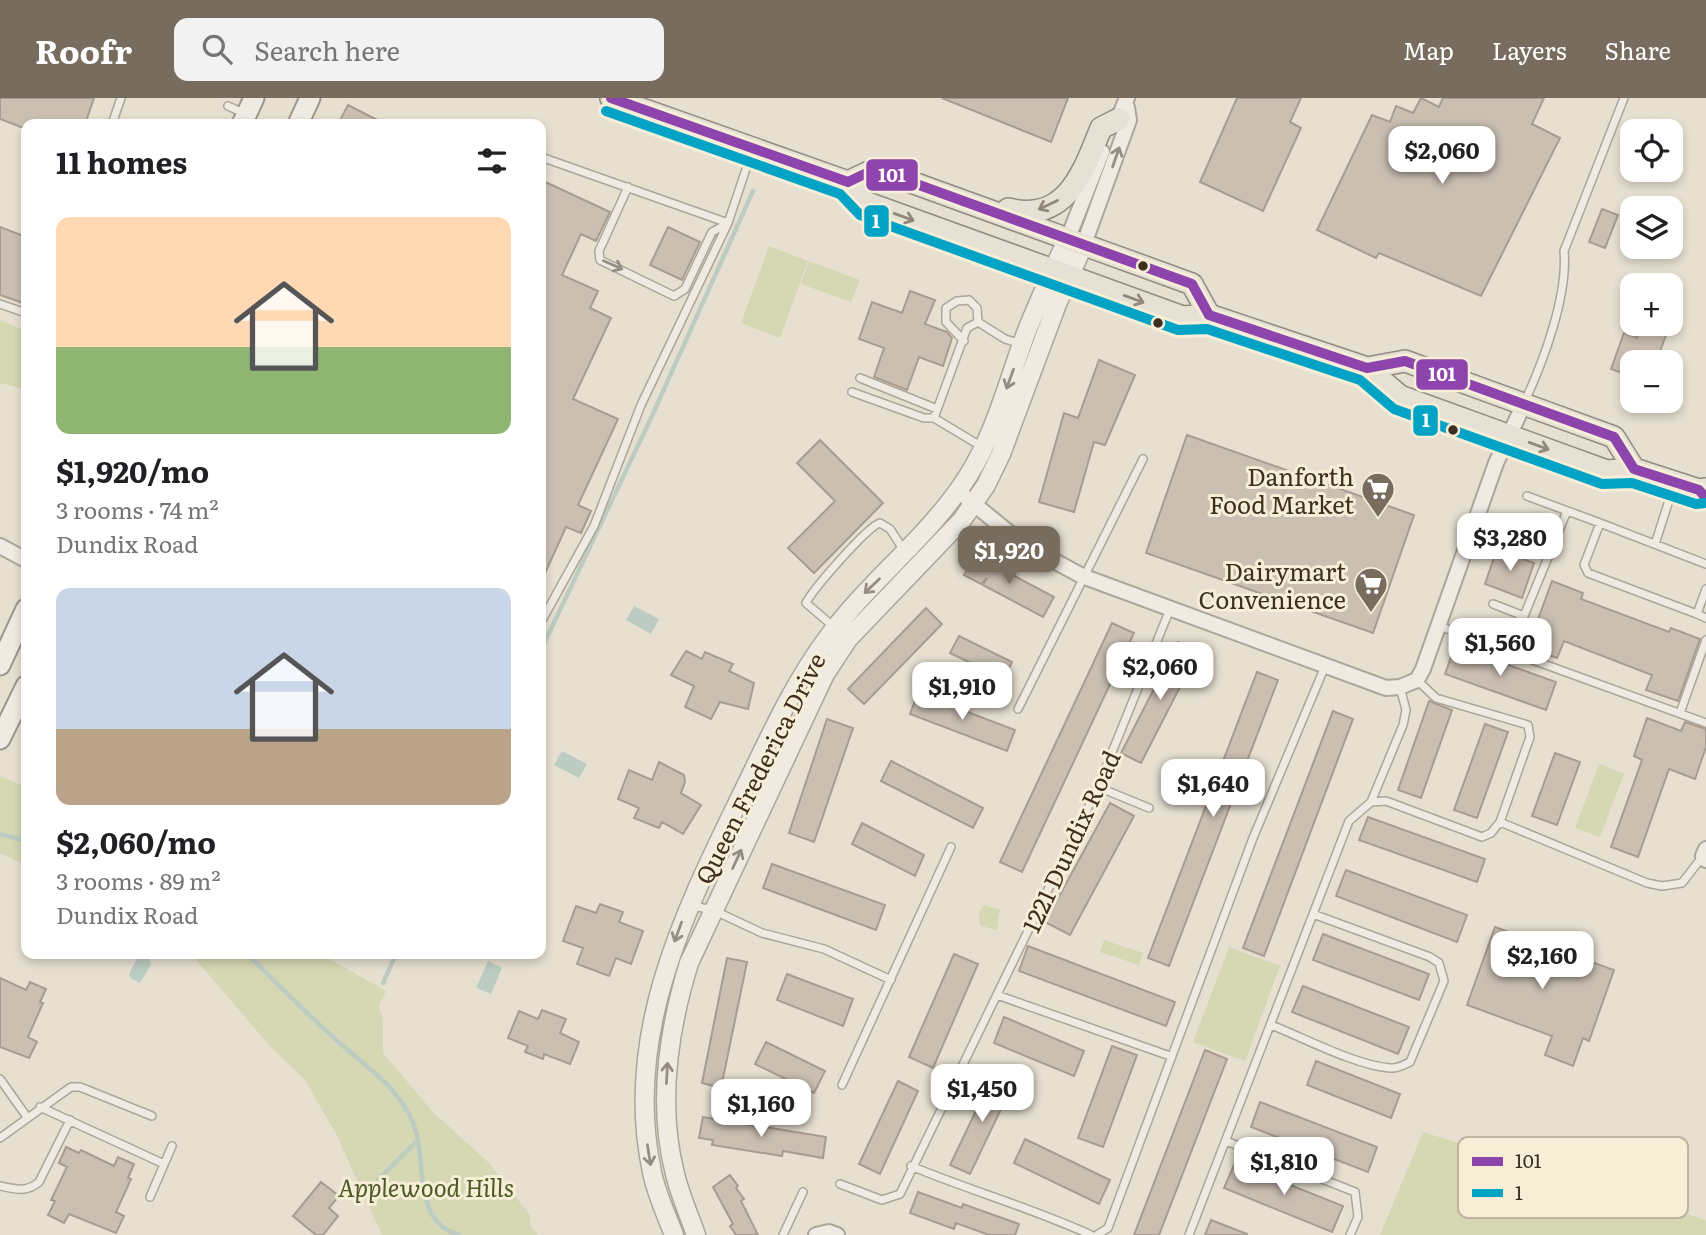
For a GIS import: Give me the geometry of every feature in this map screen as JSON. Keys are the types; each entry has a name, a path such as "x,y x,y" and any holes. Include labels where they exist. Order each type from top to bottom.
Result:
{"main road":[{"path":"300,119 310,98"},
{"path":"611,98 848,182 865,202 1183,317 1209,315 1367,368 1400,396 1607,471 1634,469 1704,492"},
{"path":"970,203 1036,211 1059,200 1080,181 1101,128 1124,106"},
{"path":"848,182 875,169 1076,241 1192,284 1209,315"},
{"path":"1367,368 1405,361 1614,437 1634,469"},
{"path":"0,665 21,620"},
{"path":"0,739 21,696"}],"street":[{"path":"1076,241 1129,120 1124,106"},
{"name":"Queen Frederica Drive","path":"674,1235 652,1174 645,1101 656,997 689,905 786,704 906,552 958,491 983,447 1022,344 1076,241"},
{"name":"Queen Frederica Drive","path":"696,1235 679,1189 666,1116 668,1046 675,1008 689,963 841,633 974,504 1001,454 1061,273"},
{"path":"958,491 1023,544 1082,576 1326,663 1386,688 1408,684 1439,626 1509,435 1524,404"},
{"path":"0,546 21,557"},
{"path":"816,1235 828,1232 837,1235"}],"lane":[{"path":"114,119 121,98"},
{"path":"1524,404 1553,324 1566,271 1564,251 1624,98"},
{"path":"228,106 248,112"},
{"path":"546,613 594,527 641,405 728,223 754,148"},
{"path":"546,159 728,223"},
{"path":"628,187 599,251 600,260 674,296 685,289 712,232 728,223"},
{"path":"964,341 946,322 946,308 957,301 970,300 977,307 978,322"},
{"path":"0,304 21,311"},
{"path":"978,322 1005,339 1022,344"},
{"path":"934,418 967,328 978,322"},
{"path":"860,378 937,408"},
{"path":"852,392 924,418 934,418 983,447 1001,454"},
{"path":"1018,709 1082,576 1143,459"},
{"path":"1655,544 1675,482"},
{"path":"1527,496 1706,564"},
{"path":"1499,647 1505,632 1524,616 1567,511"},
{"path":"841,633 806,603 811,592 876,524 880,523 890,529 906,552"},
{"path":"1600,523 1584,565 1588,573 1706,618"},
{"path":"1475,525 1550,550"},
{"path":"1697,614 1706,589"},
{"path":"1493,604 1524,616"},
{"name":"1221 Dundix Road","path":"840,1184 882,1200 900,1194 911,1166 998,995 1098,787 1171,608"},
{"path":"1439,626 1706,723"},
{"path":"1680,713 1706,640"},
{"path":"1097,1235 1108,1228 1253,838 1326,663"},
{"path":"1189,1235 1349,821 1371,802 1404,725 1408,684 1436,698 1528,725 1530,737 1500,822 1492,833 1482,837 1386,802 1371,802"},
{"path":"1098,787 1149,808"},
{"path":"1500,822 1647,883 1662,886 1682,883 1705,855"},
{"path":"842,1085 951,847"},
{"path":"689,905 713,910 762,933 824,949 891,979"},
{"path":"1271,1025 1371,1064 1391,1068 1402,1066 1410,1062 1444,981 1439,962 1430,957 1313,914"},
{"path":"998,995 1170,1056"},
{"path":"0,1079 27,1117"},
{"path":"0,1138 64,1090 80,1087 152,1116"},
{"path":"40,1107 164,1164"},
{"path":"0,1186 22,1190 31,1189 39,1182 69,1120"},
{"path":"1226,1141 1355,1192 1359,1217 1350,1235"},
{"path":"150,1197 172,1146"},
{"path":"911,1166 953,1184 1009,1200 1091,1235"},
{"path":"783,1235 803,1192"}],"green space":[{"path":"769,246 808,261 780,338 741,323"},
{"path":"809,261 860,280 851,302 801,284"},
{"path":"0,320 21,329 21,388 0,383"},
{"path":"1599,764 1624,774 1600,837 1575,828"},
{"path":"0,776 21,785 21,863 0,853"},
{"path":"984,905 1000,910 997,930 981,926 979,915"},
{"path":"1104,940 1143,953 1139,965 1100,952"},
{"path":"1229,947 1280,966 1245,1061 1193,1042"},
{"name":"Applewood Hills","path":"195,959 330,959 386,991 379,1006 383,1019 383,1053 433,1112 489,1163 530,1215 530,1225 538,1235 382,1235 337,1136 305,1080 269,1045"},
{"path":"1423,1132 1458,1143 1458,1218 1688,1218 1688,1214 1706,1220 1706,1235 1380,1235"}],"shaded area":[{"path":"634,606 659,619 651,634 626,620"},
{"path":"562,751 587,764 579,778 554,765"},
{"path":"137,959 150,959 151,965 140,983 130,978 129,974"},
{"path":"488,961 502,968 491,994 476,988"}],"building":[{"path":"0,98 94,98 87,119 21,119 21,127 0,119"},
{"path":"942,98 1068,98 1051,142"},
{"path":"1237,98 1301,98 1290,122 1301,128 1263,211 1200,182"},
{"path":"1421,98 1439,107 1443,98 1544,98 1532,124 1560,138 1481,296 1379,253 1376,258 1317,230 1372,115 1390,122 1396,106 1413,113"},
{"path":"348,105 375,119 341,119"},
{"path":"546,182 610,212 596,241 581,234 562,275 598,291 590,308 611,318 573,399 618,419 578,505 591,511 581,533 566,527 546,571"},
{"path":"1602,209 1618,215 1605,248 1589,242"},
{"path":"0,227 21,235 21,302 0,295"},
{"path":"668,227 700,242 682,280 650,265"},
{"path":"910,291 935,300 925,324 947,332 952,338 943,366 919,357 907,390 874,377 884,348 859,339 872,302 902,313"},
{"path":"1623,336 1666,336 1660,350 1620,350 1620,372 1611,369"},
{"path":"1099,360 1135,375 1105,445 1094,442 1074,512 1039,502 1064,413 1078,418"},
{"path":"1187,435 1414,515 1373,633 1146,553"},
{"path":"820,440 883,503 814,573 788,548 835,501 797,463"},
{"path":"1497,549 1534,563 1522,598 1485,584"},
{"path":"975,555 1054,597 1043,617 983,585 987,578 981,584 964,575"},
{"path":"1552,581 1583,593 1581,599 1669,632 1671,628 1700,639 1678,701 1646,690 1652,675 1564,641 1557,658 1528,647"},
{"path":"926,608 942,624 864,704 848,689"},
{"path":"1112,623 1134,633 1022,872 1000,862"},
{"path":"959,636 1012,662 1004,679 950,653"},
{"path":"1178,642 1198,652 1141,763 1121,753"},
{"path":"1455,646 1556,682 1546,710 1445,674"},
{"path":"686,651 702,659 705,652 733,664 729,671 754,683 748,709 720,702 711,719 685,707 694,686 671,675"},
{"path":"1257,672 1278,680 1169,966 1148,958"},
{"path":"918,693 1015,730 1007,751 910,714"},
{"path":"1429,701 1452,710 1421,798 1398,790"},
{"path":"1333,711 1353,719 1264,956 1243,948"},
{"path":"1647,718 1681,731 1685,722 1706,729 1706,747 1695,779 1669,769 1638,857 1611,847 1642,760 1634,756"},
{"path":"827,719 853,728 814,842 789,833"},
{"path":"1485,724 1508,732 1477,818 1454,810"},
{"path":"1555,753 1580,762 1557,825 1532,816"},
{"path":"891,761 983,808 973,828 881,781"},
{"path":"659,762 684,775 685,782 681,793 701,805 683,834 662,822 659,828 634,818 639,808 618,799 629,770 652,780"},
{"path":"1110,803 1134,816 1070,935 1045,922"},
{"path":"1368,817 1485,859 1477,882 1359,840"},
{"path":"862,823 924,855 915,876 852,844"},
{"path":"772,864 885,905 876,930 763,888"},
{"path":"1346,870 1467,915 1457,942 1336,896"},
{"path":"600,904 623,912 619,922 643,931 631,964 616,958 609,976 577,964 583,948 563,941 576,906 596,913"},
{"path":"1495,927 1614,970 1589,1041 1583,1038 1573,1066 1545,1055 1552,1036 1467,1005"},
{"path":"1323,934 1429,974 1419,1000 1313,960"},
{"path":"1028,946 1175,1002 1166,1026 1019,971"},
{"path":"954,954 978,964 933,1068 909,1057"},
{"path":"727,958 747,962 721,1088 702,1083"},
{"path":"787,974 853,999 843,1026 777,1000"},
{"path":"0,978 26,990 30,982 46,989 40,1002 43,1003 28,1037 37,1042 29,1058 0,1047"},
{"path":"1303,986 1409,1027 1398,1054 1292,1012"},
{"path":"542,1010 566,1019 560,1033 579,1042 570,1064 544,1054 543,1059 525,1052 528,1046 508,1038 519,1011 538,1019"},
{"path":"1004,1017 1084,1051 1074,1076 994,1043"},
{"path":"766,1042 825,1071 814,1093 755,1064"},
{"path":"1112,1046 1137,1055 1103,1147 1078,1138"},
{"path":"1205,1050 1227,1059 1159,1235 1134,1235"},
{"path":"1316,1061 1400,1094 1391,1118 1307,1085"},
{"path":"994,1073 1014,1082 970,1174 950,1165"},
{"path":"898,1081 918,1091 880,1174 859,1164"},
{"path":"1260,1102 1377,1147 1368,1172 1251,1127"},
{"path":"703,1117 826,1137 823,1158 783,1151 782,1156 712,1145 713,1140 699,1138"},
{"path":"1025,1139 1110,1180 1099,1204 1014,1163"},
{"path":"66,1147 79,1153 81,1150 114,1166 118,1157 134,1164 128,1178 131,1179 116,1212 124,1216 116,1233 69,1214 64,1223 48,1215 55,1201 51,1200 67,1167 59,1163"},
{"path":"1235,1163 1343,1206 1332,1232 1224,1188"},
{"path":"730,1175 738,1186 736,1188 744,1199 741,1201 758,1235 736,1235 730,1226 733,1224 713,1187"},
{"path":"321,1182 339,1196 329,1208 338,1216 323,1235 316,1235 293,1216"},
{"path":"918,1192 962,1208 963,1204 1019,1224 1015,1235 989,1235 956,1223 954,1229 910,1213"},
{"path":"1211,1220 1247,1234 1247,1235 1205,1235"}],"waterway":[{"path":"546,639 651,418 753,191"},
{"path":"0,834 21,840"},
{"path":"252,959 395,1093 412,1120 417,1135 428,1207 435,1219 459,1235"},
{"path":"383,983 394,959"},
{"path":"378,1180 417,1141"}],"transit line":[{"name":"101","path":"611,98 848,182 875,169 1192,284 1209,315 1367,368 1405,361 1614,437 1634,469 1699,490 1706,498"},
{"name":"1","path":"606,111 840,194 860,215 1178,330 1207,329 1360,380 1394,409 1602,484 1632,483 1696,504 1706,503"}],"place":[{"name":"Danforth Food Market","path":"1378,519"},
{"name":"Dairymart Convenience","path":"1371,614"}]}
